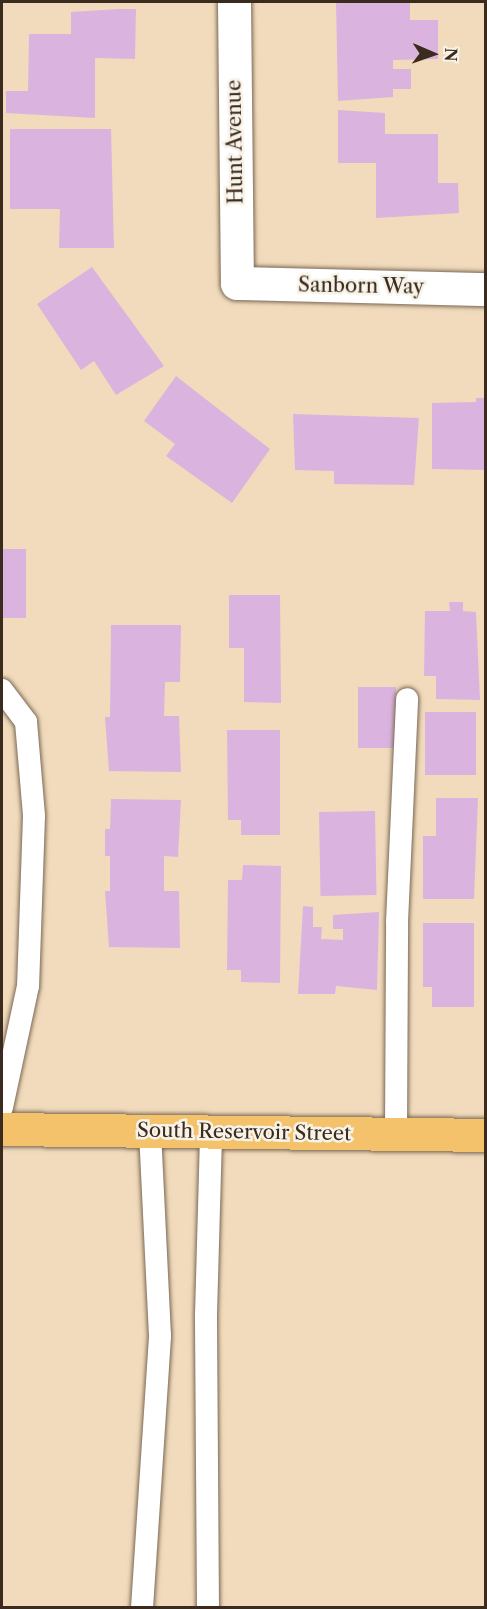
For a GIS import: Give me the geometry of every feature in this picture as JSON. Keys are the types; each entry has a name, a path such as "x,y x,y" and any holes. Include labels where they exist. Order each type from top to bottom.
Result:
{"main road":[{"name":"South Reservoir Street","path":"2,1129 486,1135"}],"street":[{"name":"Hunt Avenue","path":"234,2 237,283"},
{"name":"Sanborn Way","path":"237,283 486,289"}],"lane":[{"path":"2,690 26,722 34,816 28,986 2,1107"},
{"path":"396,1134 397,922 407,699"},
{"path":"142,1608 160,1336 150,1131"},
{"path":"208,1608 206,1315 211,1131"}],"building":[{"path":"336,2 410,2 410,20 438,20 438,59 393,60 393,69 411,69 411,89 393,89 393,97 338,101"},
{"path":"136,9 135,59 95,58 95,118 6,113 6,91 28,91 29,34 71,34 71,12"},
{"path":"338,110 385,113 385,134 438,134 438,183 458,183 459,213 376,218 376,163 338,163"},
{"path":"10,129 111,129 114,248 59,248 60,209 10,209"},
{"path":"92,267 164,366 116,395 94,361 81,370 37,304"},
{"path":"176,376 270,449 232,503 166,456 175,444 144,421"},
{"path":"476,398 486,398 486,470 432,469 432,403 476,402"},
{"path":"293,414 419,418 414,485 334,484 334,471 295,470"},
{"path":"2,549 26,549 26,618 2,618"},
{"path":"229,595 280,595 281,703 244,702 244,648 229,648"},
{"path":"449,602 463,602 463,611 476,612 480,700 436,699 436,676 424,676 425,611 450,611"},
{"path":"111,625 181,625 180,682 165,682 164,716 179,716 181,772 109,771 105,717 110,717"},
{"path":"358,687 396,687 396,748 358,748"},
{"path":"425,712 476,712 476,775 425,775"},
{"path":"227,730 280,730 280,835 241,835 241,820 228,820"},
{"path":"436,798 478,798 474,899 423,899 423,836 436,836"},
{"path":"111,799 181,800 178,857 164,856 164,891 179,891 180,948 109,947 105,891 110,891 110,856 105,856 105,829 110,829"},
{"path":"375,811 376,895 320,896 319,812"},
{"path":"243,865 281,866 280,983 241,982 241,970 227,970 228,880 242,880"},
{"path":"303,906 313,907 313,927 322,927 321,939 343,940 343,929 333,929 333,915 379,912 377,990 336,986 335,994 298,994"},
{"path":"423,923 474,923 474,1007 432,1007 432,987 423,987"}]}
